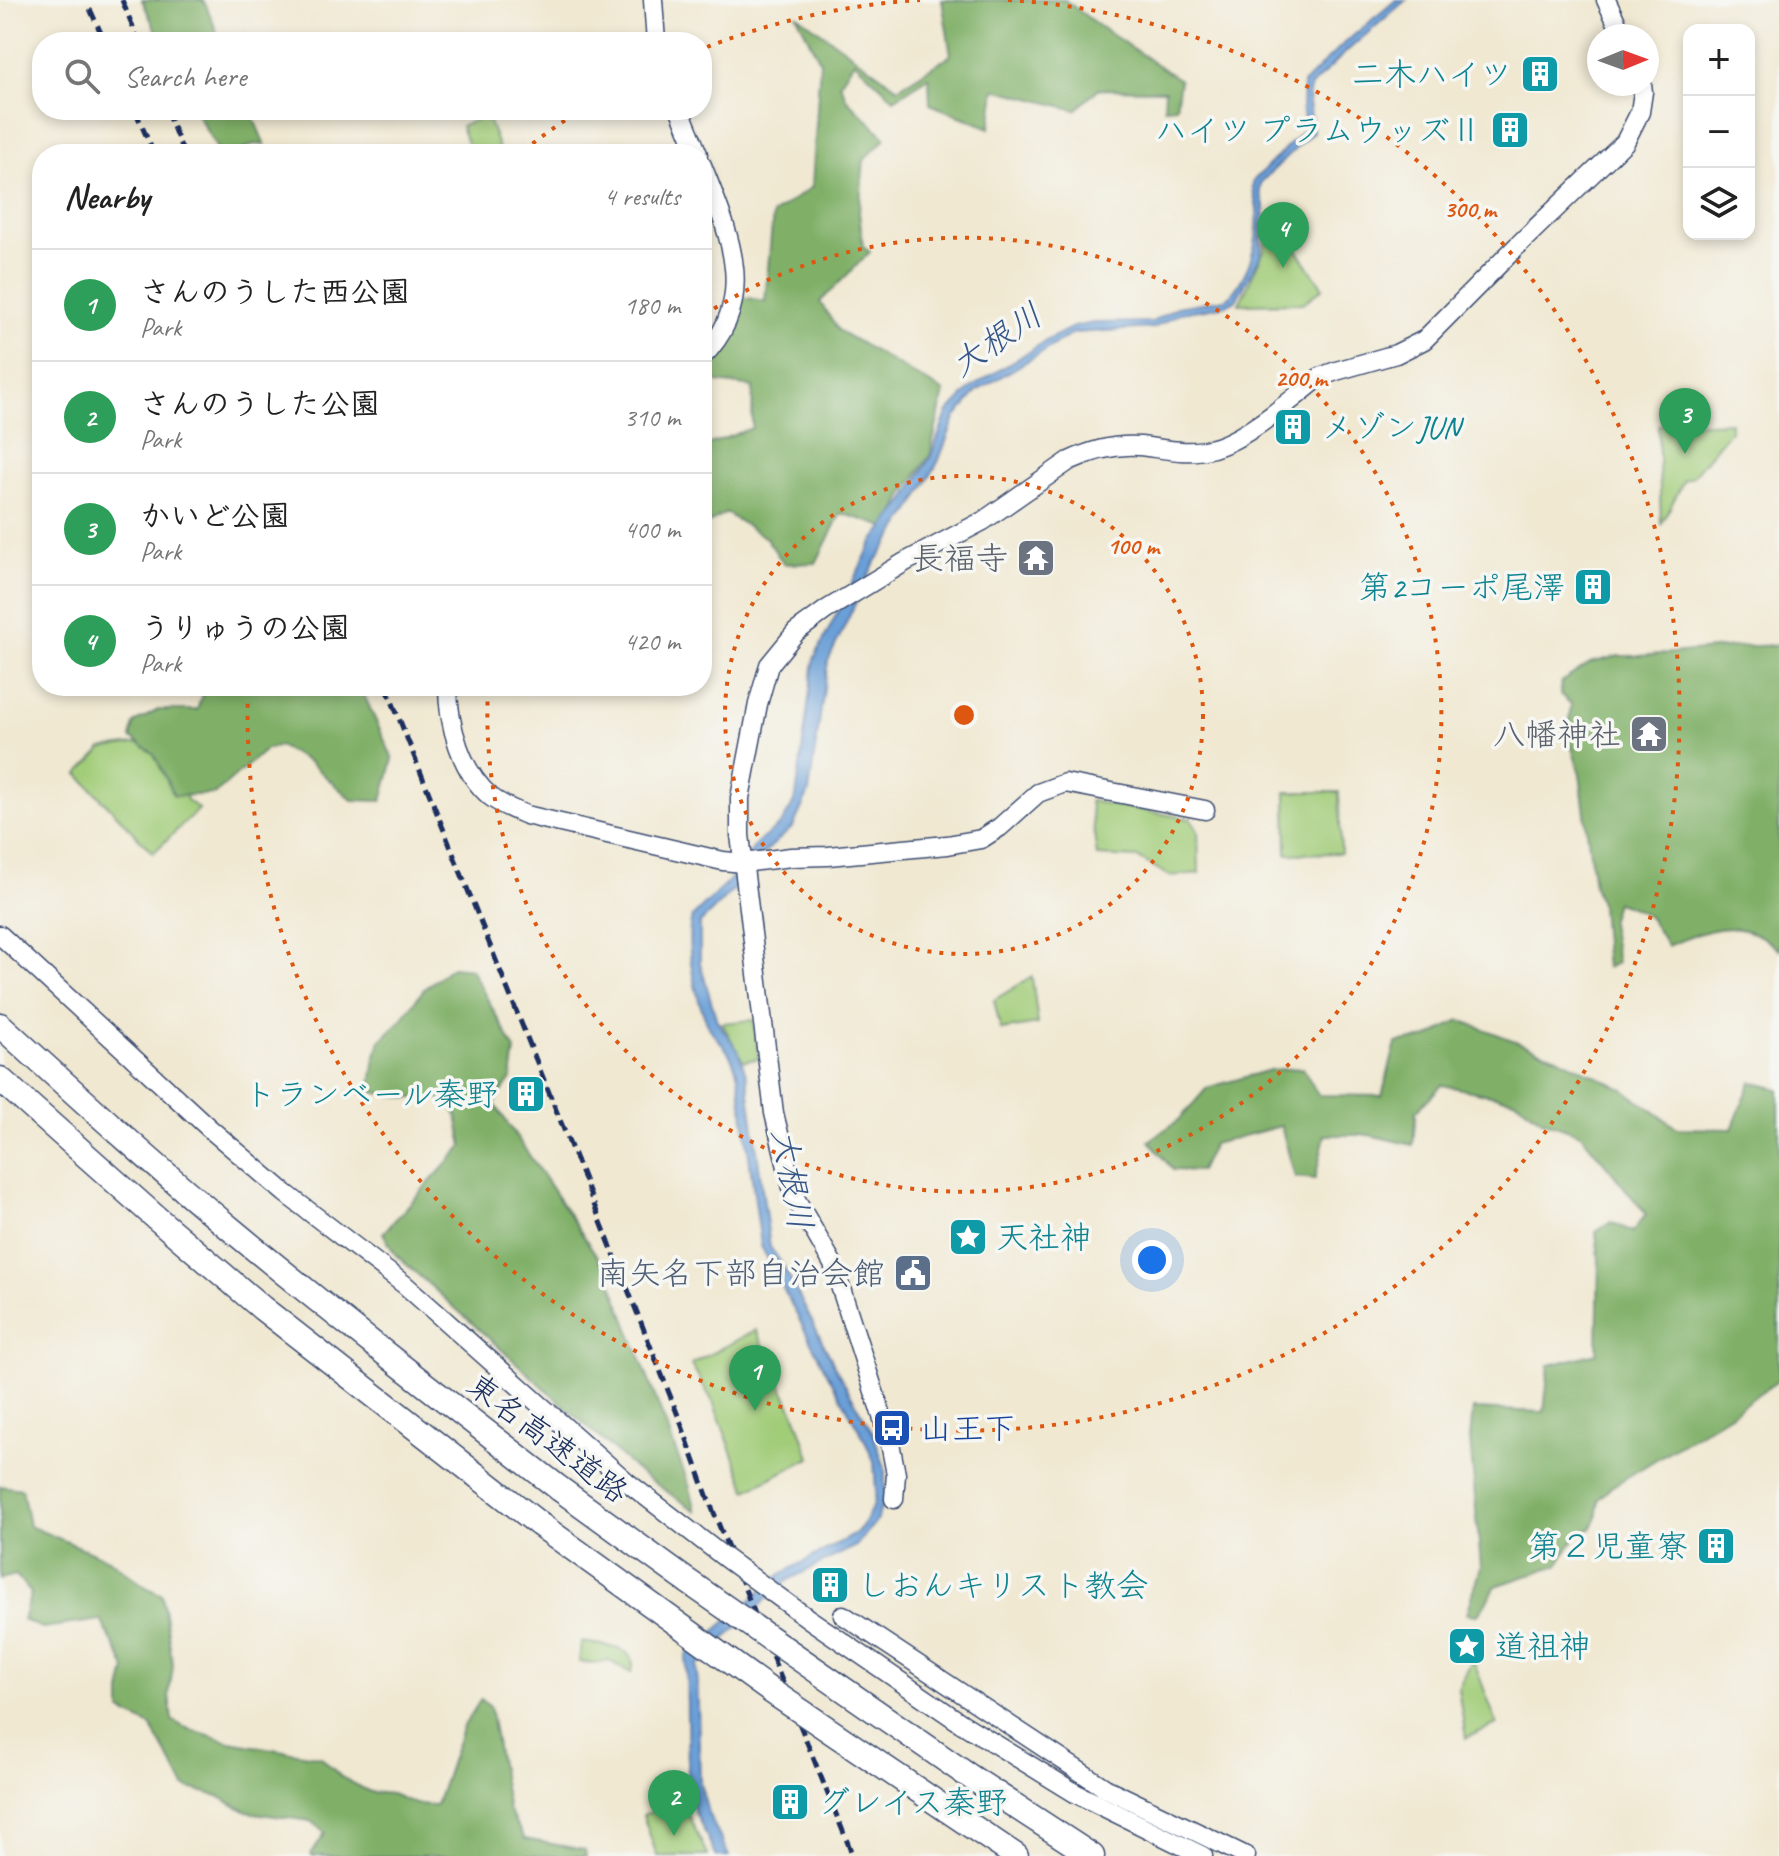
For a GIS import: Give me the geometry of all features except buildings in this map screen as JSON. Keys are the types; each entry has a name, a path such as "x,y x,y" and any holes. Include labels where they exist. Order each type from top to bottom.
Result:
{"highway":[{"name":"東名高速道路","path":"0,1025 231,1230 560,1489 966,1774 1092,1856"},
{"path":"0,1079 262,1308 539,1524 771,1691 1016,1856"}],"street":[{"path":"653,0 655,32"},
{"path":"1606,0 1617,24"},
{"path":"894,1499 896,1474 889,1438 833,1264 794,1196 774,1113 740,835 740,798 758,704 769,665 796,632 834,606 905,562 983,521 1069,461 1084,454 1121,446 1171,451 1213,448 1235,439 1320,377 1396,354 1424,340 1625,142 1640,112 1642,96"},
{"path":"684,120 694,144"},
{"path":"712,191 731,241 736,276 730,311 712,344"},
{"path":"448,696 454,734 467,765 476,781 505,806 526,815 723,861 743,863 828,856 981,839 1000,827 1038,793 1065,783 1205,810"},
{"path":"0,935 209,1128 285,1193 405,1285 627,1482 736,1566 961,1723 1075,1793 1203,1856"},
{"path":"843,1615 1105,1788 1246,1856"}],"green space":[{"path":"142,0 202,0 217,32 156,32"},
{"path":"942,0 1065,0 1180,80 1176,107 1164,108 1165,90 1098,89 1076,110 995,89 990,128 930,104 929,77 894,99 854,61 840,83 847,100 886,138 864,160 859,212 863,247 870,252 820,302 838,330 944,392 930,455 904,494 888,528 841,513 816,563 784,564 766,538 726,513 712,521 712,443 752,428 753,387 712,381 712,355 722,344 742,297 765,301 773,214 812,187 820,61 796,14 898,88 951,55"},
{"path":"201,120 254,120 265,144 254,144 214,144"},
{"path":"485,120 489,122 497,144 467,144 461,126"},
{"path":"1272,213 1323,288 1303,303 1239,304 1264,251"},
{"path":"1730,422 1730,431 1692,477 1684,480 1661,525 1658,425"},
{"path":"1779,645 1779,950 1761,936 1735,928 1712,930 1667,946 1648,917 1616,902 1610,923 1617,963 1606,968 1601,906 1594,886 1580,774 1568,735 1571,704 1560,694 1561,682 1590,663 1619,656"},
{"path":"202,696 365,696 393,759 382,801 352,800 309,762 279,746 266,749 215,794 174,796 154,754 131,738 134,723 158,710 197,710"},
{"path":"166,739 187,800 199,809 153,853 78,774 101,749"},
{"path":"1286,792 1339,792 1341,853 1287,854"},
{"path":"1090,801 1191,819 1198,830 1199,873 1170,876 1138,858 1097,856"},
{"path":"452,967 471,969 515,1050 511,1079 494,1103 607,1271 696,1511 638,1472 395,1254 383,1233 463,1146 457,1116 448,1098 411,1098 370,1092 380,1041 401,1020 424,989"},
{"path":"1032,977 1038,1024 1001,1030 994,1000"},
{"path":"753,1020 759,1056 743,1061 722,1023"},
{"path":"1460,1020 1557,1057 1623,1089 1677,1128 1732,1129 1751,1082 1779,1089 1779,1380 1611,1487 1599,1499 1596,1520 1591,1529 1578,1533 1558,1565 1496,1586 1478,1615 1467,1614 1481,1567 1470,1439 1473,1409 1544,1412 1549,1365 1597,1353 1599,1259 1596,1232 1611,1222 1633,1232 1646,1214 1581,1134 1542,1120 1515,1100 1442,1085 1416,1111 1413,1145 1369,1135 1325,1135 1315,1179 1295,1177 1281,1126 1213,1144 1200,1171 1173,1170 1149,1141 1180,1119 1207,1088 1270,1070 1303,1068 1318,1095 1382,1096 1396,1043 1427,1038"},
{"path":"756,1330 797,1419 810,1458 747,1490 713,1402 691,1364"},
{"path":"0,1486 22,1489 29,1526 108,1559 162,1595 173,1666 169,1694 172,1720 230,1742 321,1757 341,1777 370,1792 392,1794 415,1804 436,1805 462,1729 481,1699 490,1707 508,1810 525,1839 585,1850 586,1856 312,1856 325,1833 311,1821 247,1812 218,1796 185,1787 151,1726 121,1711 126,1668 101,1620 42,1628 23,1620 31,1593 16,1575 0,1579"},
{"path":"581,1642 625,1652 633,1664 631,1673 608,1660 579,1662"},
{"path":"1474,1662 1497,1724 1466,1738 1458,1689 1470,1664"},
{"path":"684,1801 708,1856 657,1856 643,1815"}],"water":[{"path":"1396,0 1406,0 1311,86 1308,96 1313,132 1261,182 1264,216 1261,255 1236,300 1223,306 1180,313 1154,328 1074,333 977,391 955,418 938,462 914,505 873,566 828,661 809,792 793,827 765,852 700,923 700,963 717,1021 738,1050 747,1077 770,1247 784,1267 873,1433 885,1468 885,1495 877,1520 856,1546 786,1581 697,1665 700,1782 708,1813 729,1856 716,1856 694,1810 688,1783 686,1656 781,1574 855,1534 874,1504 876,1491 874,1462 864,1438 761,1246 739,1081 732,1059 709,1027 700,1003 690,957 692,917 728,882 758,842 781,824 791,808 796,797 814,659 872,543 905,500 931,456 947,413 972,387 1073,327 1093,323 1152,322 1177,307 1230,296 1243,278 1255,245 1257,207 1254,180 1306,128 1302,109 1303,84 1341,46"}],"railway":[{"path":"122,0 135,32"},
{"path":"90,9 100,32"},
{"path":"139,120 150,144"},
{"path":"170,120 180,144"},
{"path":"390,696 853,1856"}],"place":[{"name":"二木ハイツ","path":"1540,74"},
{"name":"ハイツ プラムウッズⅡ","path":"1510,130"},
{"name":"うりゅうの公園","path":"1283,268"},
{"name":"メゾンJUN","path":"1293,427"},
{"name":"かいど公園","path":"1685,454"},
{"name":"長福寺","path":"1036,558"},
{"name":"第2コーポ尾澤","path":"1593,587"},
{"name":"八幡神社","path":"1649,734"},
{"name":"トランベール秦野","path":"526,1094"},
{"name":"天社神","path":"968,1237"},
{"name":"南矢名下部自治会館","path":"913,1273"},
{"name":"さんのうした西公園","path":"755,1411"},
{"name":"山王下","path":"892,1428"},
{"name":"第２児童寮","path":"1716,1546"},
{"name":"しおんキリスト教会","path":"830,1585"},
{"name":"道祖神","path":"1467,1646"},
{"name":"グレイス秦野","path":"790,1802"},
{"name":"さんのうした公園","path":"674,1836"}],"water label":[{"name":"大根川","path":"996,339"},
{"name":"大根川","path":"793,1179"}]}
